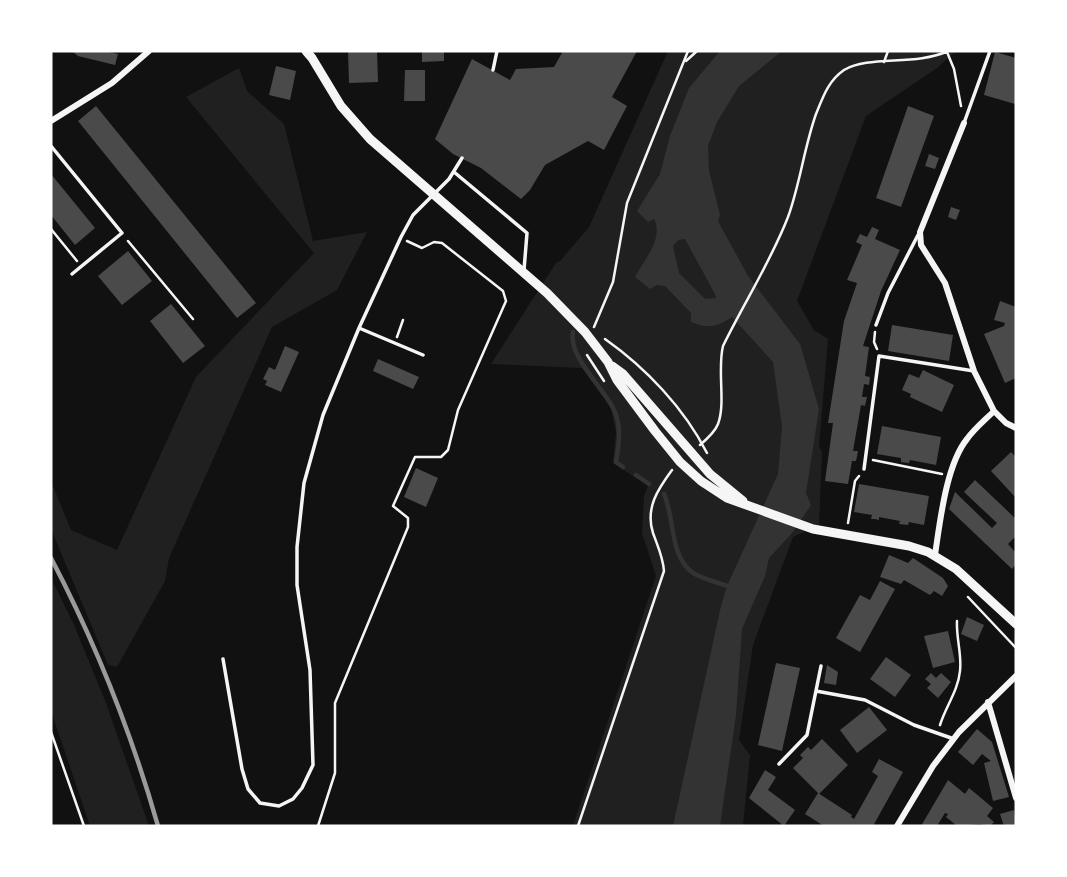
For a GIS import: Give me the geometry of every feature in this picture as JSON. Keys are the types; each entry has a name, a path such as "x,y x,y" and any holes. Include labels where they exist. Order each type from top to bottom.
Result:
{"main road":[{"path":"306,51 347,113 370,139 524,272 570,316 710,474 748,504"},
{"path":"608,362 617,380 680,462 720,494 801,525 838,535 915,547 935,555 956,569 1016,624"}],"street":[{"path":"51,121 112,83 149,51"},
{"path":"964,123 920,232 922,245 945,283 974,370 994,411 1006,423 1016,428"},
{"path":"935,555 940,514 959,451 967,438 994,411"},
{"path":"897,826 933,766 954,738 1016,676"},
{"path":"988,702 1016,797"}],"lane":[{"path":"493,70 497,51"},
{"path":"964,123 990,51"},
{"path":"51,146 122,233 72,274"},
{"path":"223,659 242,769 248,789 260,803 279,806 293,799 302,788 313,765 310,670 298,585 297,547 304,483 323,415 401,237 413,215 449,179 462,158"},
{"path":"453,172 527,233 524,272"},
{"path":"876,325 888,293 920,232"},
{"path":"359,328 423,355"},
{"path":"864,469 879,356 974,370"},
{"path":"779,764 807,735 821,666"},
{"path":"816,691 865,700 887,713 954,738"}],"path":[{"path":"594,327 612,282 627,203 688,51"},
{"path":"683,63 697,51"},
{"path":"884,62 888,51"},
{"path":"702,443 718,424 720,359 723,346 787,220 812,127 832,80 853,65 934,57 947,51 957,79 964,123"},
{"path":"51,229 81,266"},
{"path":"122,233 193,319"},
{"path":"318,826 335,773 335,703 408,527 408,518 393,506 415,457 441,457 448,450 458,410 506,301 503,291 442,243 434,242 422,248 401,237"},
{"path":"395,343 404,320"},
{"path":"876,325 874,342 879,356"},
{"path":"602,336 627,354 655,382 709,456"},
{"path":"875,460 952,475"},
{"path":"850,512 855,481 864,469"},
{"path":"578,826 664,571 650,514 656,492 672,470"},
{"path":"964,593 1016,648"},
{"path":"938,733 961,671 957,621"},
{"path":"51,732 84,826"}],"shaded area":[{"path":"668,51 956,51 937,68 866,116 797,301 814,330 828,339 819,446 822,452 819,525 793,537 753,645 739,740 750,755 743,826 573,826 656,576 642,533 644,496 648,486 613,463 616,432 611,408 582,368 491,364 556,263 589,227"},
{"path":"720,51 782,51 739,86 717,122 708,146 709,171 720,215 718,221 748,276 800,344 819,409 806,493 811,505 793,532 769,558 765,576 742,629 736,715 720,826 673,826 721,606 727,586 778,474 782,426 773,362 732,317 712,326 691,322 691,313 665,286 657,285 650,289 635,277 652,249 657,234 654,219 648,222 637,211 660,174 670,136 689,88","holes":["685,239 716,298 705,299 679,273 673,246 678,240"]},
{"path":"239,68 247,91 284,124 313,241 367,232 337,290 272,327 169,558 165,581 117,667 108,665 51,529 51,481 71,530 117,550 196,377 314,253 186,97"},
{"path":"51,578 74,625 106,703 149,826 90,826 51,711"}],"building":[{"path":"72,51 105,51 118,54 115,65 78,56"},
{"path":"348,51 377,51 378,82 349,83"},
{"path":"422,51 444,51 444,61 422,62"},
{"path":"563,51 637,51 612,97 627,106 604,150 588,141 545,165 530,190 521,199 481,168 453,154 435,139 472,59 510,80 516,69 554,67"},
{"path":"995,52 1016,58 1015,104 984,95"},
{"path":"276,66 296,71 290,100 269,95"},
{"path":"405,70 425,70 425,101 404,101"},
{"path":"96,106 256,303 237,318 78,121"},
{"path":"908,106 934,116 901,207 876,198"},
{"path":"929,154 939,158 935,169 925,166"},
{"path":"51,174 95,228 75,245 51,215"},
{"path":"951,207 960,210 956,220 948,217"},
{"path":"872,227 879,230 875,239 900,250 881,291 863,346 869,347 865,376 870,377 869,385 864,384 862,397 867,397 865,406 861,405 853,451 858,451 856,461 852,461 848,484 825,481 833,423 828,423 844,321 857,283 847,280 862,245 856,242 860,234 867,237"},
{"path":"128,251 152,281 122,305 98,276"},
{"path":"1000,301 1016,307 1016,378 1005,383 984,334 1004,326 1005,323 994,320"},
{"path":"171,304 205,346 183,363 150,321"},
{"path":"892,325 953,335 949,361 888,351"},
{"path":"285,346 299,352 281,392 265,385 267,381 263,379 269,367 275,370"},
{"path":"378,359 419,377 413,389 373,371"},
{"path":"923,370 954,385 942,412 910,397 911,394 902,390 909,374 919,378"},
{"path":"882,426 941,437 936,465 910,460 909,463 901,462 901,458 877,454"},
{"path":"1011,452 1016,457 1016,498 991,471"},
{"path":"416,468 438,478 426,507 404,497"},
{"path":"975,480 1016,519 1016,536 1008,544 1016,553 1016,564 1012,569 949,509 955,492 992,528 997,523 964,492"},
{"path":"859,484 929,496 924,525 909,522 908,525 899,524 900,521 879,517 879,520 871,519 872,515 854,512"},
{"path":"889,555 908,563 913,558 943,578 948,586 942,596 934,591 930,595 904,580 901,584 880,577"},
{"path":"880,581 895,589 860,652 836,638 860,595 870,600"},
{"path":"967,617 984,625 977,641 961,634"},
{"path":"948,631 955,662 933,668 924,636"},
{"path":"886,657 911,675 895,697 870,679"},
{"path":"776,663 800,668 782,751 758,745"},
{"path":"827,665 838,672 836,685 824,683"},
{"path":"931,673 936,678 941,673 951,682 938,698 927,688 931,684 925,679"},
{"path":"869,707 887,730 857,753 840,730"},
{"path":"977,729 992,742 1009,797 993,801 984,763 991,761 982,754 973,765 958,752"},
{"path":"822,739 848,765 819,794 793,768 803,758 800,755 808,747 811,750"},
{"path":"879,759 903,772 873,826 824,826 805,814 818,793 854,819 878,776 872,772"},
{"path":"765,770 776,777 768,790 795,810 784,826 749,798"},
{"path":"948,780 965,794 969,788 993,808 987,816 994,822 990,826 957,826 945,813 937,826 921,826"},
{"path":"1014,810 1016,826 1004,826 1000,814"}],"waterway":[{"path":"573,332 573,341 581,361 616,414 619,435 616,462 623,467"},
{"path":"636,475 649,484"},
{"path":"664,494 676,547 685,566 697,575 730,587"}],"railway":[{"path":"51,558 111,689 158,826"}]}
